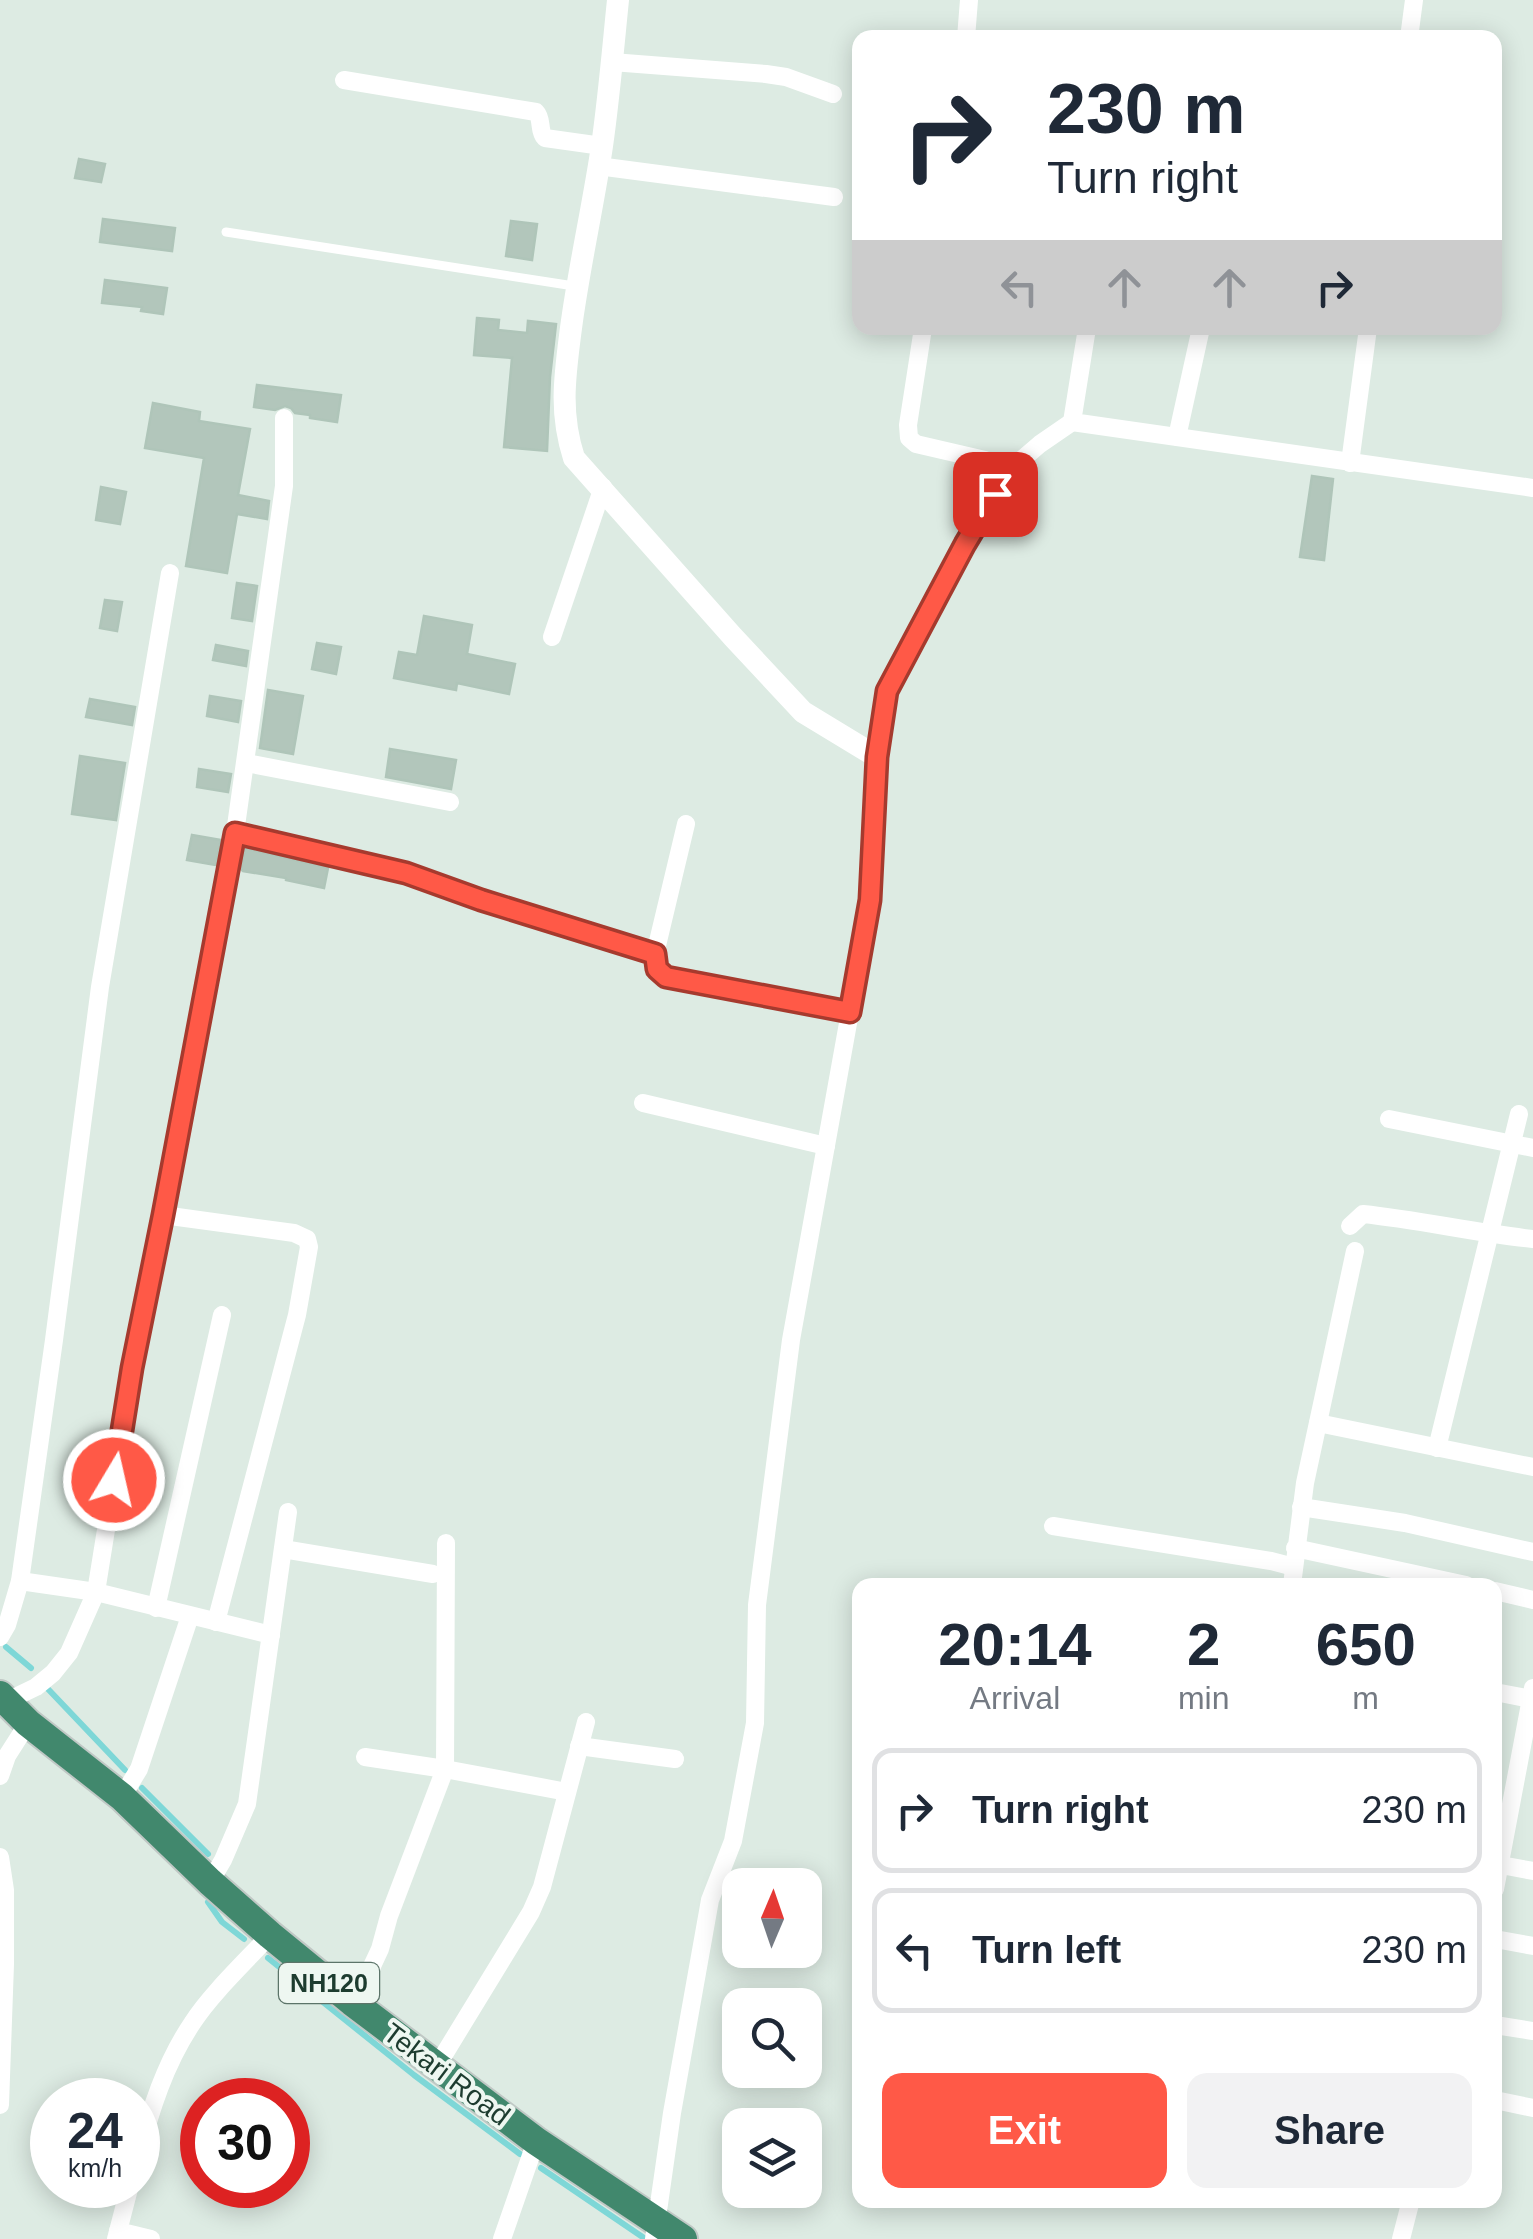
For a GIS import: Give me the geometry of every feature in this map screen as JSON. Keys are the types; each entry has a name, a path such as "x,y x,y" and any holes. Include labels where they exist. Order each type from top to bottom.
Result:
{"highway":[{"name":"Tekari Road","path":"4,1698 122,1797 270,1935 352,2002 655,2230 683,2239"}],"street":[{"path":"618,0 600,156 576,286 563,407 574,458 803,712 877,757"},
{"path":"967,30 969,0"},
{"path":"1410,30 1414,0"},
{"path":"612,62 766,74 833,94"},
{"path":"344,80 536,112 545,138 600,156 834,197"},
{"path":"922,335 908,438 916,444 985,460 1008,474"},
{"path":"1072,422 1086,335"},
{"path":"1178,437 1200,335"},
{"path":"1350,463 1367,335"},
{"path":"4,1698 36,1687 53,1674 69,1653 96,1592 132,1368 235,833 284,486 284,418"},
{"path":"655,2230 710,1900 733,1841 755,1724 759,1586 792,1340 870,900 877,757 887,691 965,544 1008,474 1040,444 1072,422 1533,488"},
{"path":"552,636 602,487"},
{"path":"0,1637 20,1581 100,987 170,573"},
{"path":"246,763 450,802"},
{"path":"686,824 655,954 657,969 666,977 850,1012"},
{"path":"235,833 406,873 655,954"},
{"path":"643,1102 826,1146"},
{"path":"1437,1448 1519,1114"},
{"path":"1389,1119 1533,1148"},
{"path":"1350,1226 1363,1214 1533,1239"},
{"path":"163,1215 308,1239 297,1315 216,1622"},
{"path":"1294,1567 1318,1424 1356,1252"},
{"path":"156,1608 222,1315"},
{"path":"1318,1424 1533,1467"},
{"path":"1302,1506 1405,1522 1533,1552"},
{"path":"210,1882 246,1804 288,1512"},
{"path":"1053,1526 1294,1567 1399,1578"},
{"path":"352,2002 380,1949 444,1768 446,1543"},
{"path":"283,1548 433,1574"},
{"path":"20,1581 96,1592 271,1635"},
{"path":"1502,1593 1533,1600"},
{"path":"122,1797 139,1769 190,1616"},
{"path":"1502,1692 1532,1694 1502,1859"},
{"path":"0,1776 28,1722"},
{"path":"437,2066 531,1912 542,1887 586,1722"},
{"path":"579,1746 674,1759"},
{"path":"364,1757 567,1792"},
{"path":"0,1857 5,1890 0,2105"},
{"path":"1502,1865 1533,1872"},
{"path":"160,2086 194,2019 270,1935"},
{"path":"1502,1940 1533,1946"},
{"path":"1502,2026 1533,2031"},
{"path":"1502,2101 1533,2108"},
{"path":"502,2239 536,2141"},
{"path":"124,2208 117,2235 150,2239"},
{"path":"1401,2239 1409,2208"}],"lane":[{"path":"226,232 576,286"}],"building":[{"path":"79,159 105,164 101,182 75,178"},
{"path":"103,219 175,228 172,251 100,242"},
{"path":"511,221 537,224 532,260 506,256"},
{"path":"105,280 167,288 163,314 141,311 142,307 102,303"},
{"path":"477,318 499,320 498,330 527,333 528,321 556,324 547,451 504,447 512,358 474,355"},
{"path":"257,385 341,395 337,422 310,418 285,406 275,410 254,407"},
{"path":"153,403 200,412 199,421 250,429 238,495 269,501 267,519 237,514 227,573 186,566 204,458 145,448"},
{"path":"1312,476 1333,479 1324,560 1300,557"},
{"path":"101,487 126,492 120,524 96,520"},
{"path":"237,583 257,586 252,621 232,618"},
{"path":"105,600 122,602 117,631 100,628"},
{"path":"424,616 472,625 467,654 515,664 509,694 457,683 456,690 394,678 399,652 417,655"},
{"path":"317,643 341,647 336,674 312,669"},
{"path":"216,645 248,651 246,666 213,660"},
{"path":"268,690 303,696 293,754 260,748"},
{"path":"210,696 241,701 238,722 207,716"},
{"path":"90,699 135,707 132,725 86,717"},
{"path":"390,749 456,760 451,789 386,777"},
{"path":"80,756 125,763 116,820 72,814"},
{"path":"199,769 231,774 228,792 197,787"},
{"path":"192,835 221,840 216,865 187,860"},
{"path":"245,848 328,868 324,888 243,871"}],"waterway":[{"path":"6,1647 31,1668"},
{"path":"48,1689 125,1770"},
{"path":"142,1788 208,1854"},
{"path":"208,1902 222,1922 244,1939"},
{"path":"268,1958 520,2154"},
{"path":"541,2168 644,2238"}],"route":[{"path":"114,1480 235,833 406,873 655,954 657,969 666,977 850,1012 870,900 877,757 887,691 995,494"}]}
